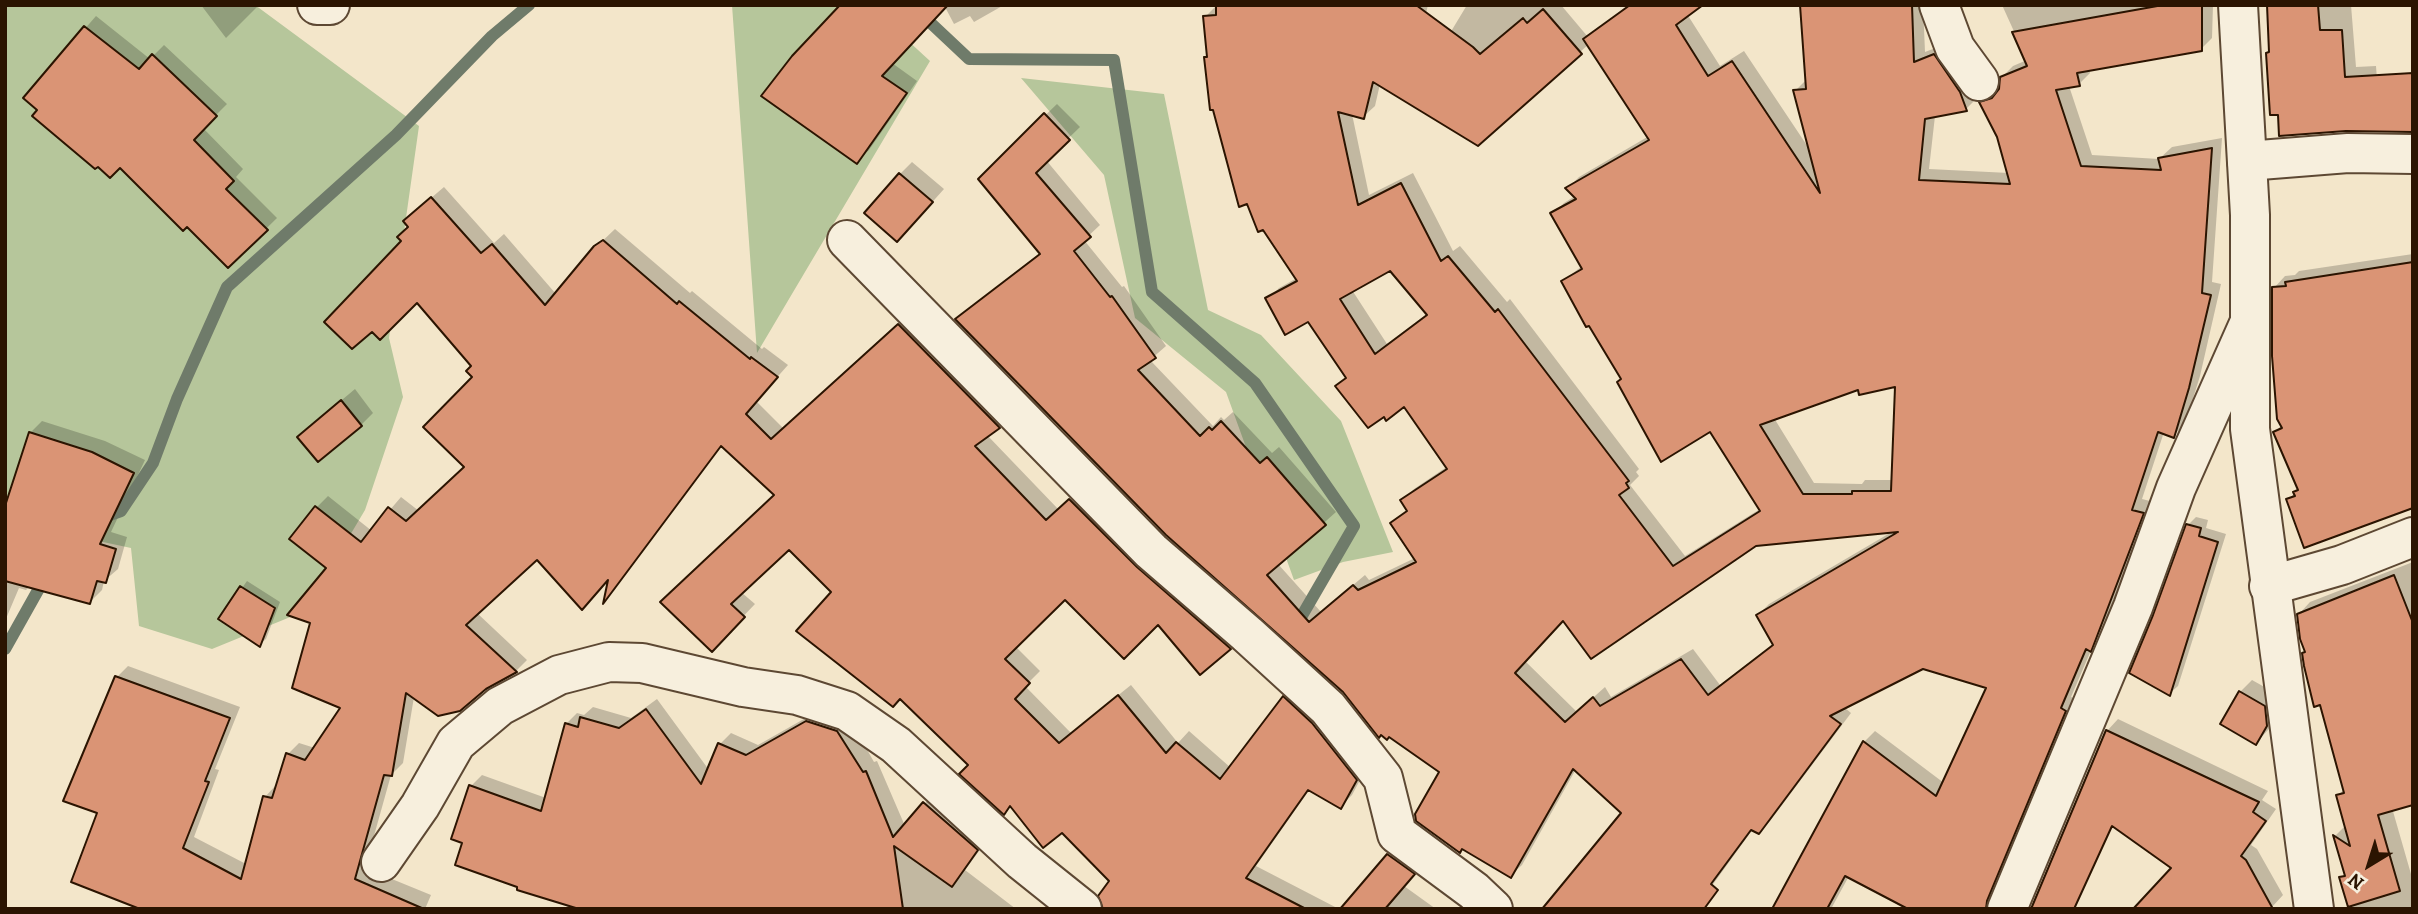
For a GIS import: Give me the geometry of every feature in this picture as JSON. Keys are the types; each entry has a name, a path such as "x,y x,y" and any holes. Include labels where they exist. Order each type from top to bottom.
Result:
{"street":[{"path":"317,5 330,5"},
{"path":"1939,5 1955,48 1979,81"},
{"path":"2238,5 2250,215 2250,429 2314,909"},
{"path":"2247,161 2348,153 2413,154"},
{"path":"847,240 1151,551 1328,708 1383,778 1397,834 1474,891 1493,909"},
{"path":"2007,909 2133,607 2176,488 2248,326"},
{"path":"2269,586 2342,565 2413,537"},
{"path":"381,862 420,806 456,743 500,706 559,675 609,662 642,663 743,688 797,695 847,711 896,745 1023,861 1082,909"}],"green space":[{"path":"5,5 255,5 419,126 389,338 403,397 365,510 305,611 212,649 139,626 131,548 5,521"},
{"path":"732,5 869,5 930,61 757,353"},
{"path":"1021,78 1164,94 1208,310 1261,335 1341,421 1393,552 1343,562 1294,580 1226,392 1135,318 1104,175"}],"building":[{"path":"840,5 948,5 882,76 907,93 857,164 761,96 792,56"},
{"path":"1216,5 1416,5 1480,54 1523,18 1527,23 1543,9 1582,54 1478,146 1373,82 1364,119 1338,112 1358,205 1401,183 1441,261 1448,256 1495,312 1498,309 1629,481 1626,483 1629,488 1619,495 1673,566 1760,511 1710,432 1661,462 1617,382 1621,379 1589,326 1586,327 1561,281 1582,269 1550,213 1576,199 1565,188 1649,140 1583,39 1630,5 1703,5 1676,25 1708,76 1732,61 1820,193 1793,90 1806,89 1800,5 1912,5 1914,62 1934,54 1960,92 1967,111 1925,119 1919,180 2010,184 1997,137 1979,102 1992,98 1999,89 2000,77 2027,66 2012,32 2163,5 2202,5 2202,51 2077,73 2080,86 2056,90 2081,166 2161,170 2158,158 2212,148 2202,293 2211,295 2174,438 2158,432 2132,510 2144,513 2091,652 2086,649 2061,708 2066,711 1986,909 1908,909 1845,876 1827,909 1772,909 1863,741 1936,796 1986,688 1923,669 1830,716 1841,724 1759,834 1751,830 1711,884 1718,890 1704,909 1542,909 1621,813 1573,769 1511,878 1462,849 1460,853 1416,821 1415,814 1439,772 1389,737 1387,740 1381,735 1379,738 1343,692 1166,535 955,319 1040,254 978,179 1044,113 1070,140 1036,173 1091,237 1074,251 1110,297 1112,296 1156,358 1138,370 1200,436 1221,421 1260,463 1267,457 1326,525 1267,575 1309,622 1353,585 1358,590 1416,562 1390,523 1407,511 1400,500 1447,469 1404,407 1386,421 1384,417 1368,428 1335,386 1346,378 1308,322 1285,335 1265,298 1297,281 1263,230 1258,232 1247,204 1239,207 1213,110 1210,110 1203,16 1216,15","holes":["1390,271 1427,315 1375,354 1340,299","1895,387 1891,491 1803,494 1760,425 1858,390 1859,395","1898,532 1756,615 1773,645 1708,695 1681,659 1600,706 1593,697 1565,722 1515,673 1563,621 1591,659 1756,546"]},
{"path":"2267,5 2318,5 2320,30 2342,30 2345,77 2413,73 2413,132 2346,131 2279,136 2278,115 2270,115 2266,53 2269,52"},
{"path":"84,26 139,69 152,54 217,116 194,140 234,181 226,189 268,230 228,268 187,227 183,231 120,168 110,178 98,167 95,169 32,116 37,110 23,98"},
{"path":"899,173 933,202 897,242 864,213"},
{"path":"431,197 481,253 492,244 545,305 594,246 603,240 677,304 679,301 750,359 751,357 778,377 746,414 771,439 898,324 1000,428 975,446 1046,520 1069,499 1137,567 1231,649 1200,675 1158,625 1124,659 1065,600 1005,659 1030,683 1015,699 1059,743 1118,695 1166,753 1176,742 1220,779 1283,696 1312,723 1357,780 1341,809 1308,790 1246,878 1306,909 1103,909 1098,896 1109,881 1062,833 1043,848 1010,806 1004,815 959,774 968,765 900,699 893,707 796,631 831,592 789,550 731,604 745,617 712,652 660,602 774,495 721,446 603,604 608,580 582,610 537,560 466,625 517,672 486,689 460,711 438,716 406,693 392,776 384,775 355,879 424,909 140,909 71,882 97,813 63,801 115,676 230,718 183,848 241,879 263,796 272,798 286,753 305,760 340,708 292,688 310,623 287,615 326,568 289,539 315,506 361,542 388,507 406,521 464,467 423,427 472,377 466,371 471,366 417,303 380,340 372,332 352,349 324,322 401,241 397,237 408,227 403,221"},
{"path":"2413,262 2413,508 2304,548 2286,499 2295,496 2293,492 2298,490 2273,432 2282,428 2277,419 2272,356 2272,287 2286,286 2285,282"},
{"path":"341,400 362,426 318,462 297,437"},
{"path":"29,432 92,452 134,473 100,544 116,549 106,583 97,581 90,604 5,581 5,506"},
{"path":"2186,524 2201,528 2199,536 2218,542 2170,696 2129,673"},
{"path":"2394,575 2413,623 2413,805 2378,815 2400,891 2348,907 2339,877 2345,876 2333,835 2350,846 2336,795 2344,793 2320,705 2314,707 2304,666 2302,653 2305,652 2300,639 2297,614"},
{"path":"240,586 275,608 260,647 218,619"},
{"path":"2239,691 2265,706 2267,726 2256,745 2220,724"},
{"path":"646,709 701,784 718,743 746,755 806,721 837,731 863,772 866,771 893,837 923,802 978,850 952,887 894,846 903,909 579,909 517,890 517,887 455,865 462,843 451,839 469,785 541,811 565,723 578,727 580,717 619,728"},
{"path":"2106,730 2259,802 2253,812 2266,821 2241,856 2246,860 2273,909 2133,909 2171,868 2112,826 2074,909 2031,909"},
{"path":"1387,854 1415,874 1385,909 1340,909"}],"waterway":[{"path":"101,518 121,511 153,463 177,399 227,287 396,135 492,36 529,5"},
{"path":"919,12 969,59 1114,60 1152,292 1255,383 1354,526 1300,619"},
{"path":"5,649 46,576"}]}
